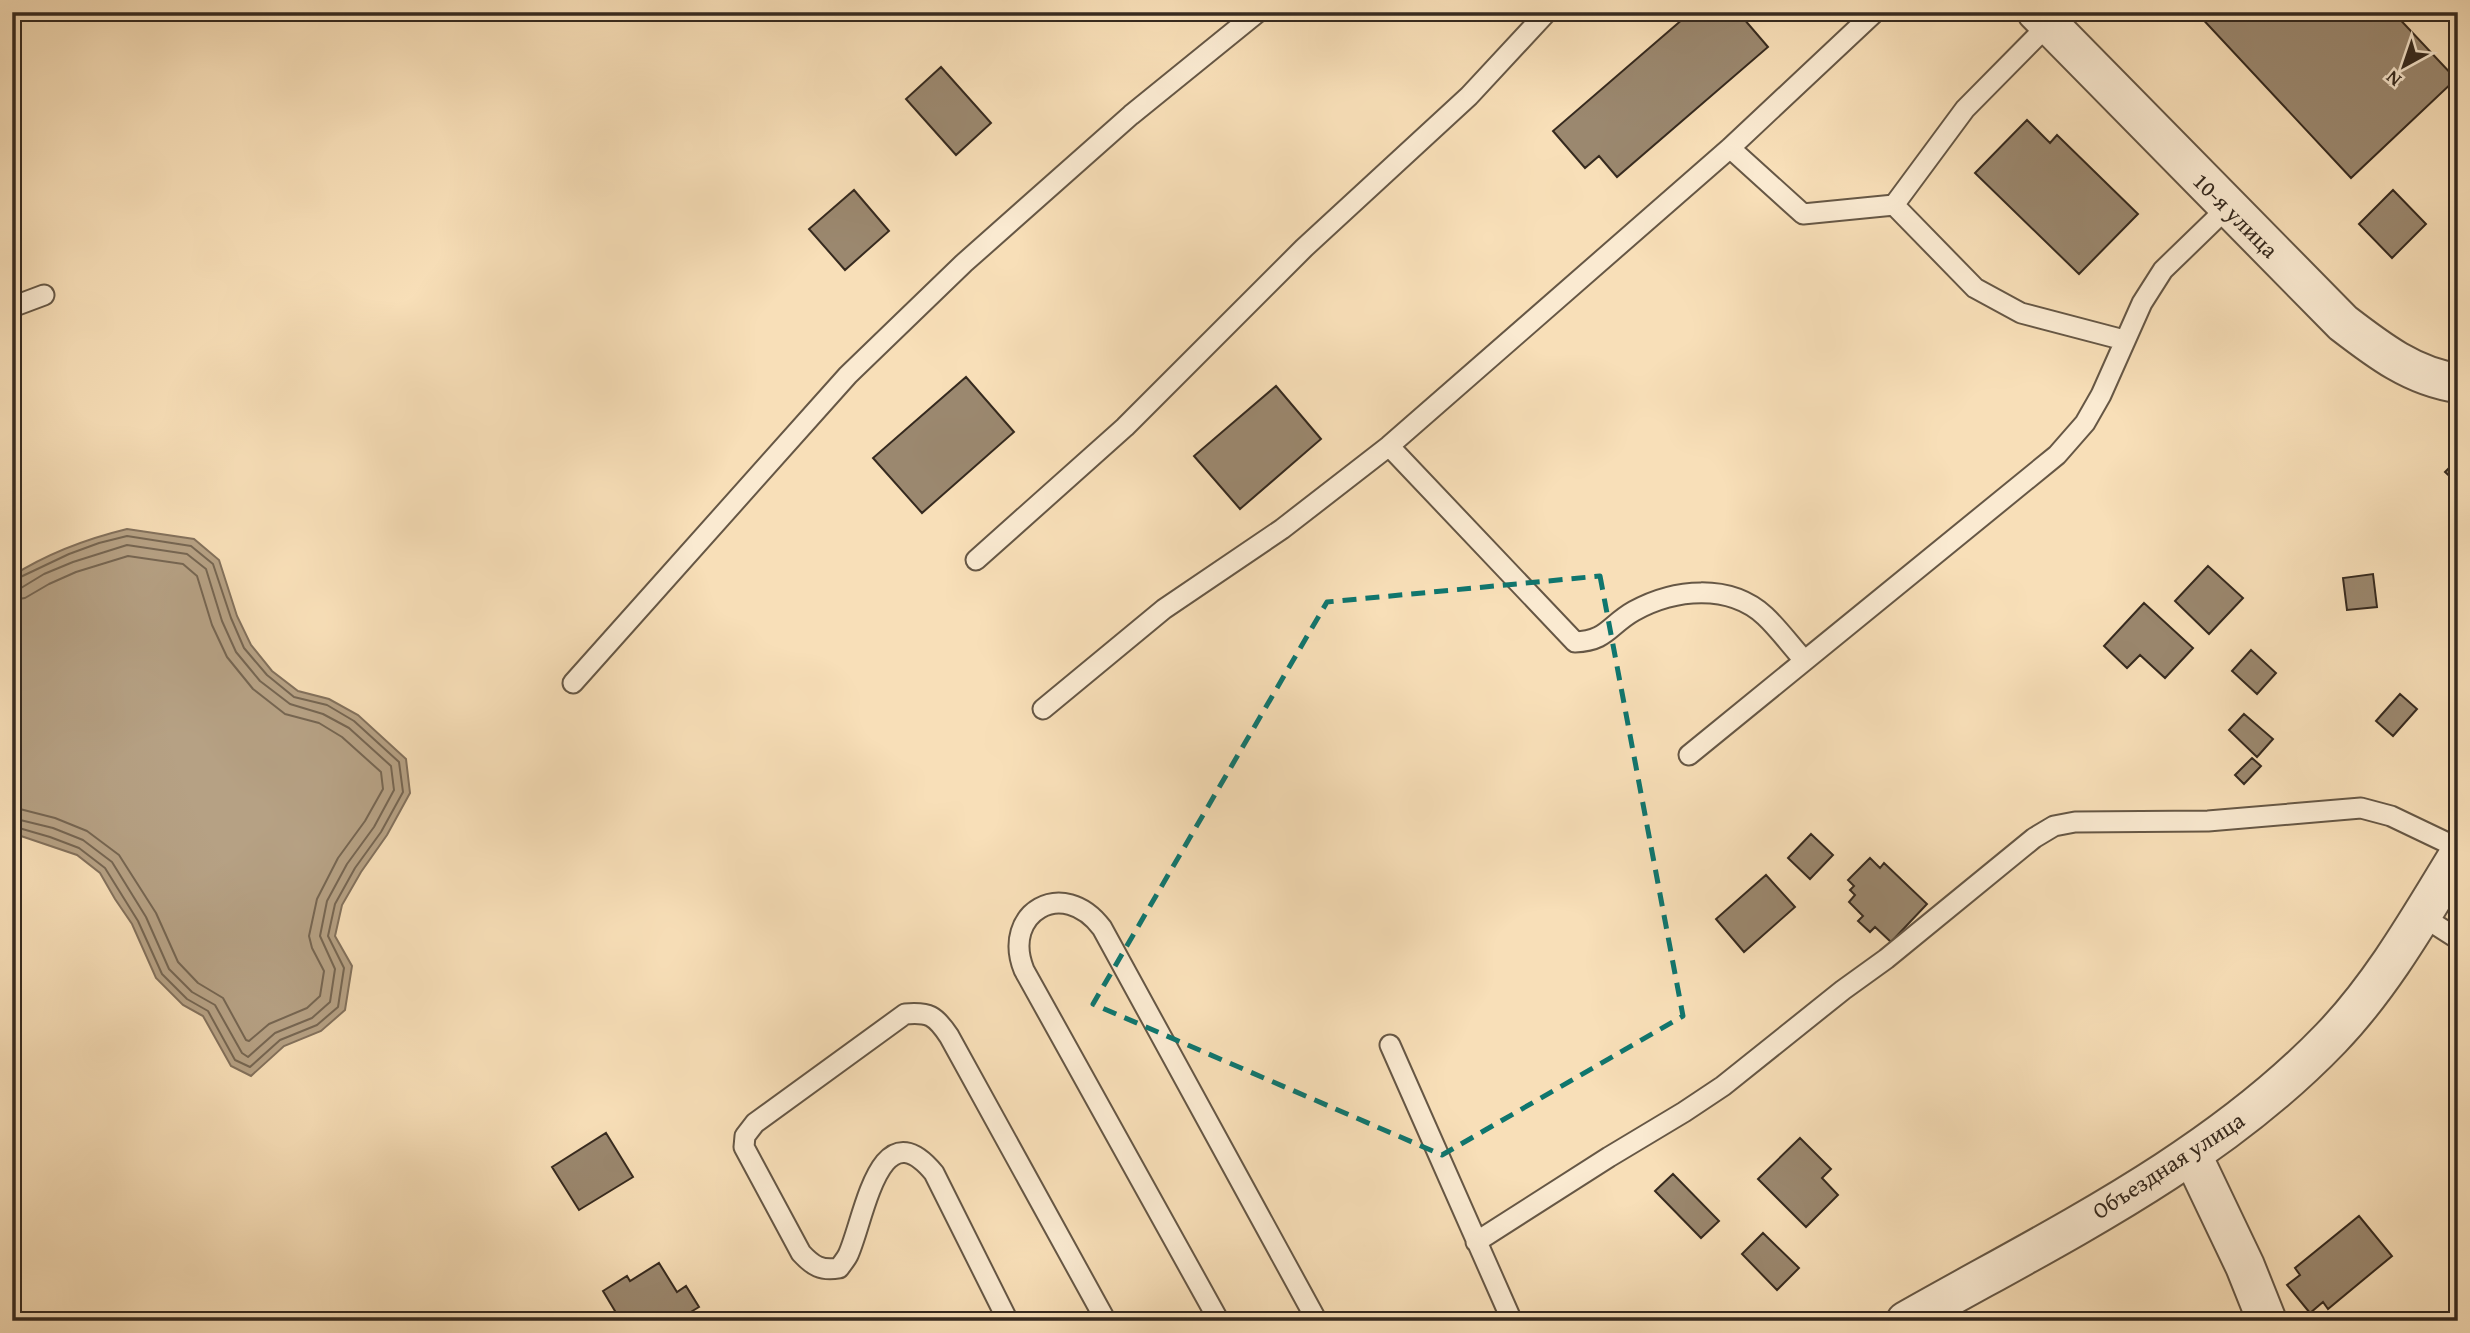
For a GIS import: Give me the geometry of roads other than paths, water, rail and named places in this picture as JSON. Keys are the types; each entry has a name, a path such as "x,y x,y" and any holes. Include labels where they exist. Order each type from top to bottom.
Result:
{"street":[{"name":"10-я улица","path":"2043,18 2343,323 2408,368 2442,381 2458,383"},
{"name":"Объездная улица","path":"1906,1321 2112,1204 2192,1155 2236,1124 2285,1083 2333,1036 2374,984 2458,856"},
{"path":"2192,1155 2245,1266 2267,1321"}],"lane":[{"path":"573,683 857,366 964,264 1131,115 1258,12"},
{"path":"976,560 1125,427 1304,248 1469,96 1547,12"},
{"path":"1043,709 1164,609 1282,529 1389,446 1730,148 1875,12"},
{"path":"1730,148 1803,214 1894,205 1965,110 2043,18"},
{"path":"1894,205 1975,288 2021,313 2124,340"},
{"path":"1689,755 2057,456 2085,423 2101,395 2142,303 2163,270 2228,207"},
{"path":"12,307 44,295"},
{"path":"1389,446 1575,642 1593,642 1633,611 1658,601 1689,593 1718,593 1747,604 1764,615 1804,660"},
{"path":"1476,1242 1723,1086 1886,959 2034,838 2054,826 2075,822 2208,821 2361,808 2391,816 2458,849"},
{"path":"1219,1321 1018,956 1019,936 1026,921 1039,909 1052,903 1077,905 1092,914 1102,928 1317,1321"},
{"path":"2421,916 2458,939"},
{"path":"1008,1321 934,1173 923,1160 911,1152 898,1153 887,1161 875,1176 848,1256 839,1268 826,1270 813,1266 801,1253 744,1147 745,1136 755,1123 905,1014 930,1014 949,1036 1105,1321"},
{"path":"1390,1045 1512,1321"}],"water":[{"path":"127,529 194,539 219,560 237,616 251,645 272,671 298,691 329,699 358,715 406,759 410,793 387,835 342,905 335,936 352,966 345,1010 321,1031 284,1046 251,1076 231,1066 203,1016 183,1005 156,978 132,924 100,873 77,855 12,833 12,576 39,560 68,548"}]}
